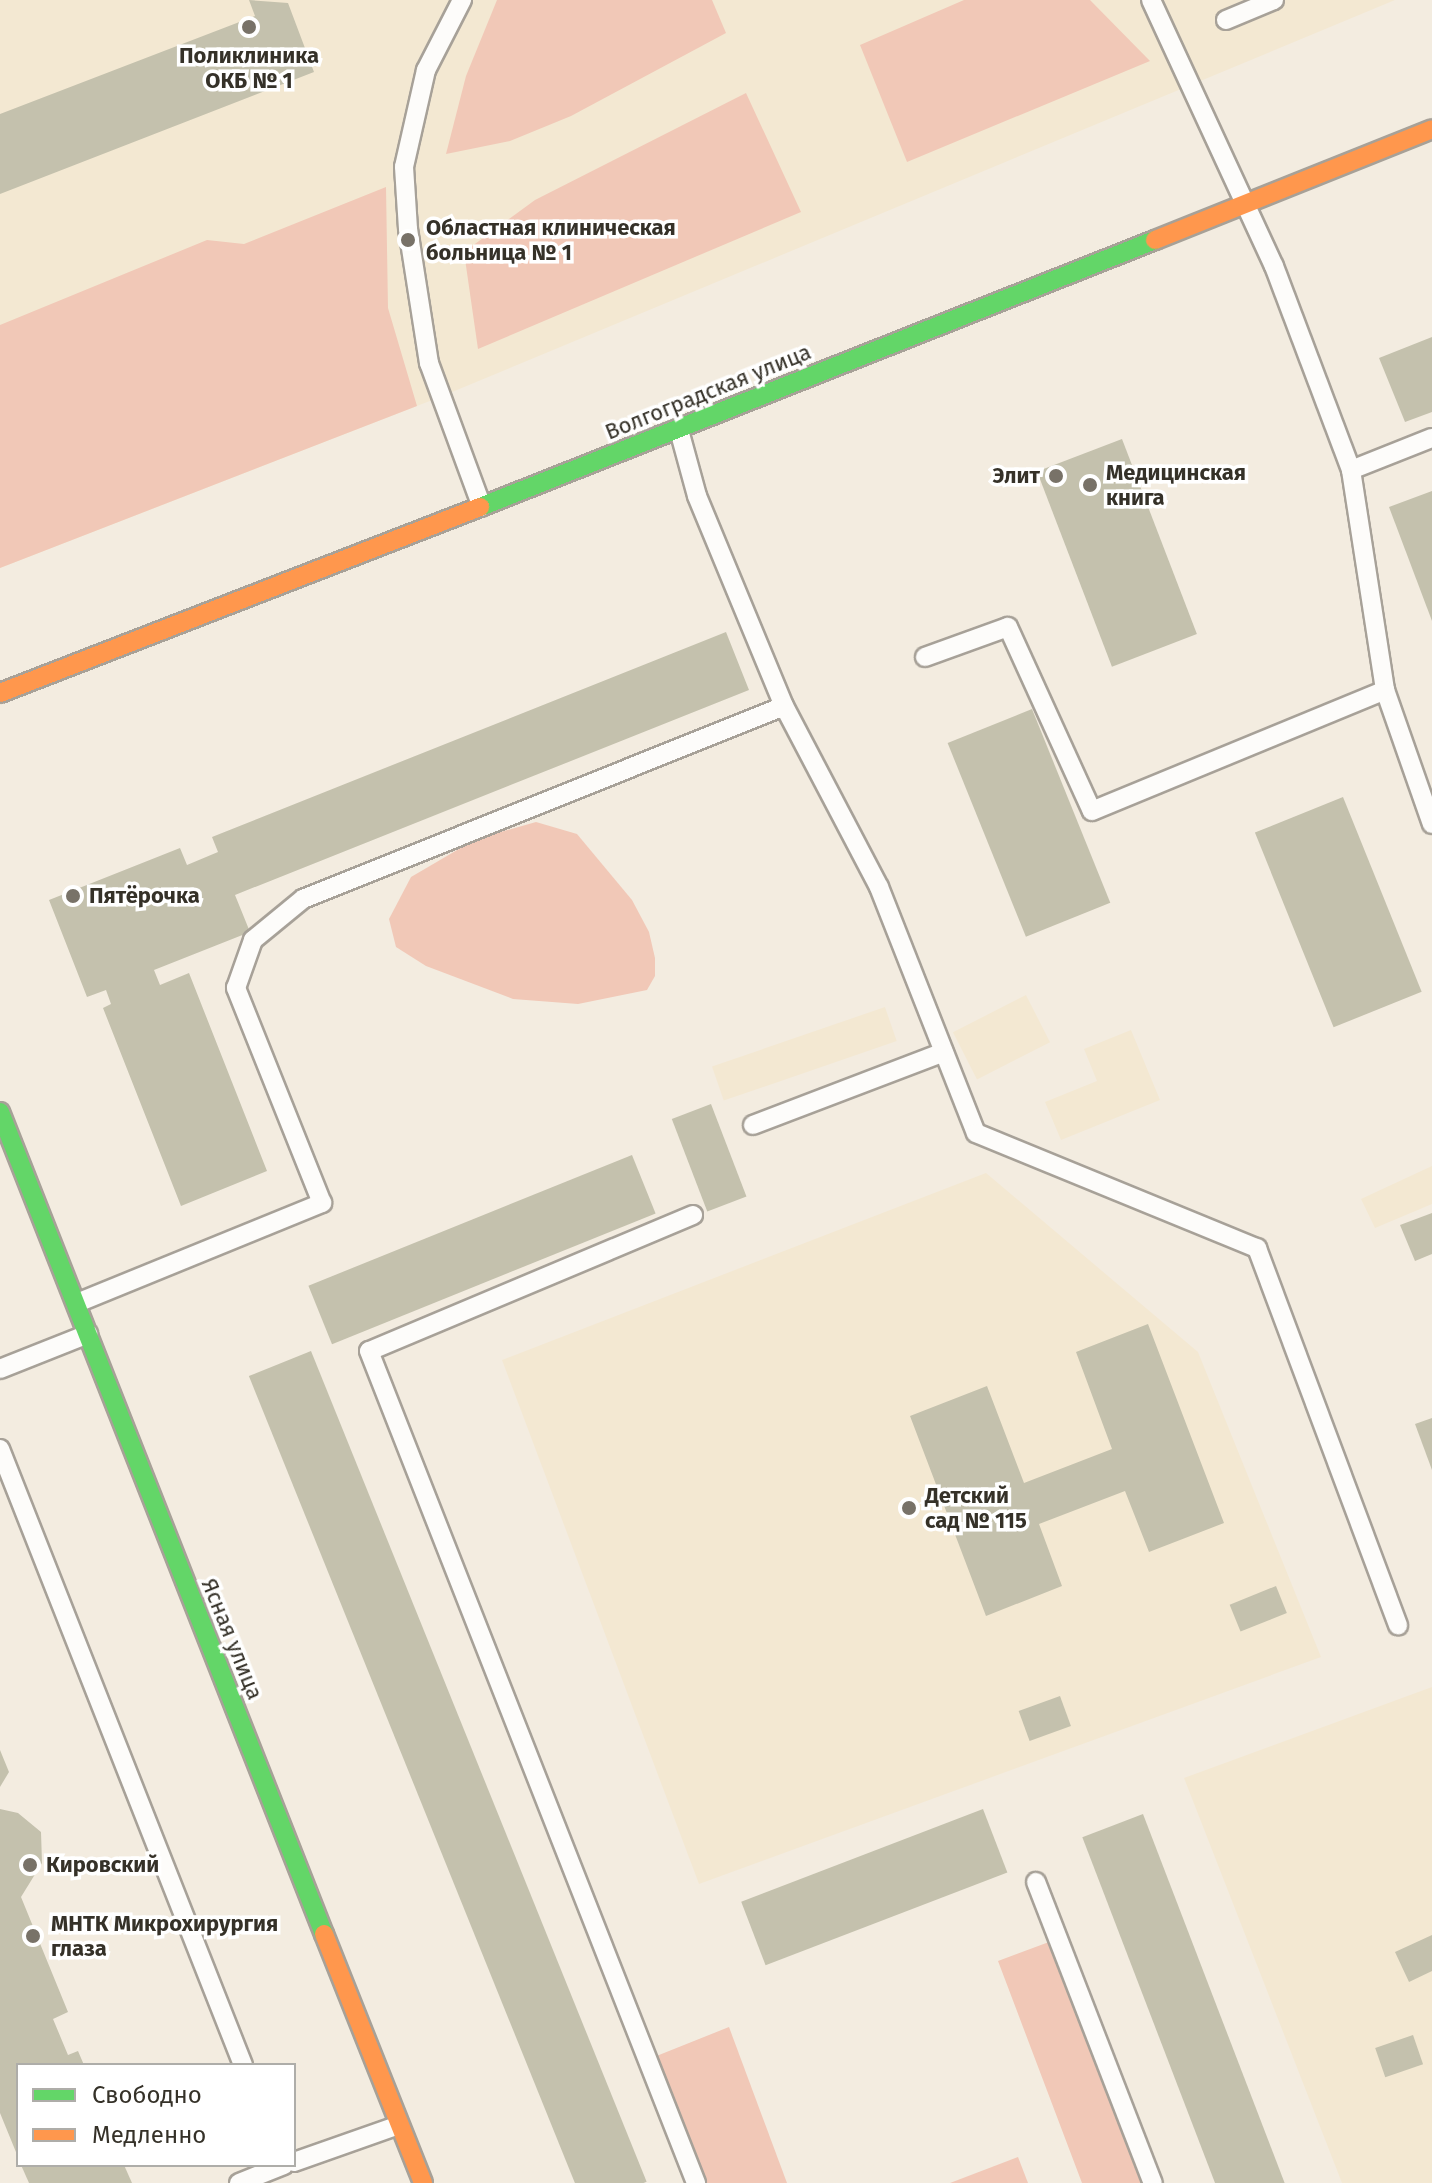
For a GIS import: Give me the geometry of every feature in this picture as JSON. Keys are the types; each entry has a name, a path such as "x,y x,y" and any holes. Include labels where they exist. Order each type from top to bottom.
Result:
{"street":[{"name":"Волгоградская улица","path":"0,693 679,430 1432,129"},
{"name":"Ясная улица","path":"0,1112 423,2183"}],"lane":[{"path":"462,0 426,70 404,167 408,229 429,363 482,507"},
{"path":"1151,0 1244,203 1351,470 1385,690 1432,824"},
{"path":"1226,20 1274,0"},
{"path":"679,430 697,496 784,706 879,887 976,1133 1257,1248 1398,1626"},
{"path":"1351,470 1432,438"},
{"path":"925,657 1008,627 1092,811 1385,690"},
{"path":"77,1303 322,1203 236,988 253,940 303,899 784,706"},
{"path":"753,1125 944,1052"},
{"path":"693,1215 369,1351 696,2183"},
{"path":"0,1369 88,1334"},
{"path":"0,1449 242,2063"},
{"path":"1036,1882 1153,2183"},
{"path":"296,2161 399,2125"},
{"path":"239,2183 278,2167"}],"shaded area":[{"name":"Областная клиническая больница № 1","path":"0,0 1395,0 440,397 0,568"},
{"path":"497,0 712,0 726,33 571,116 510,141 446,154 466,76"},
{"path":"964,0 1090,0 1150,61 907,162 860,45"},
{"path":"746,93 801,212 478,349 464,252 535,200"},
{"path":"386,187 388,308 417,406 0,568 0,325 207,240 244,244"},
{"path":"536,822 577,834 632,900 649,932 655,958 655,976 647,990 578,1004 513,999 426,966 396,947 389,919 411,877 476,839"},
{"path":"1026,995 1050,1042 977,1079 953,1032"},
{"path":"885,1007 897,1041 724,1101 712,1067"},
{"path":"1131,1030 1160,1100 1061,1140 1045,1102 1097,1081 1084,1049"},
{"path":"1432,1166 1432,1204 1375,1228 1361,1199"},
{"name":"Детский сад № 115","path":"986,1173 1198,1352 1321,1657 699,1884 502,1360"},
{"path":"1432,1687 1432,2183 1342,2183 1184,1778"},
{"path":"1049,1942 1141,2183 1082,2183 998,1961"},
{"path":"729,2027 787,2183 704,2183 654,2057"},
{"path":"1018,2157 1028,2183 950,2183"}],"building":[{"path":"249,0 288,3 314,72 0,194 0,114 255,16"},
{"path":"1432,337 1432,412 1405,422 1379,358"},
{"path":"1122,439 1197,634 1112,667 1037,472"},
{"path":"1432,491 1432,621 1389,507"},
{"path":"726,632 749,690 235,895 250,932 154,970 160,985 189,973 267,1171 181,1206 103,1008 111,1004 106,990 87,997 49,900 180,848 187,865 218,852 212,837"},
{"path":"1032,709 1110,903 1026,937 948,743"},
{"path":"1343,797 1422,992 1334,1027 1255,833"},
{"path":"711,1104 746,1196 707,1211 672,1119"},
{"path":"632,1155 656,1213 332,1344 308,1286"},
{"path":"1432,1213 1432,1254 1415,1261 1400,1225"},
{"path":"1148,1324 1224,1523 1149,1552 1125,1491 1039,1524 1062,1586 986,1616 910,1416 987,1386 1024,1483 1112,1449 1076,1352"},
{"path":"311,1351 647,2182 575,2183 249,1376"},
{"path":"1432,1418 1432,1470 1415,1424"},
{"path":"1276,1586 1287,1613 1241,1632 1230,1605"},
{"path":"1060,1696 1071,1726 1030,1741 1019,1711"},
{"path":"0,1750 9,1772 0,1787"},
{"path":"0,1809 18,1813 41,1832 42,1863 21,1897 68,2012 53,2019 68,2055 78,2051 83,2063 16,2063 16,2152 0,2113"},
{"path":"983,1809 1007,1872 766,1965 741,1902"},
{"path":"1143,1814 1285,2183 1215,2183 1082,1837"},
{"path":"1432,1935 1432,1971 1409,1982 1395,1952"},
{"path":"1413,2035 1423,2064 1385,2077 1375,2048"},
{"path":"22,2167 125,2167 132,2183 29,2183"}],"traffic: fast":[{"path":"480,507 1155,240"},
{"path":"0,1112 324,1934"}],"traffic: slow":[{"path":"1155,240 1432,129"},
{"path":"0,693 480,507"},
{"path":"324,1934 423,2183"}],"place":[{"name":"Поликлиника ОКБ № 1","path":"249,27"},
{"name":"Областная клиническая больница № 1","path":"408,240"},
{"name":"Элит","path":"1056,476"},
{"name":"Медицинская книга","path":"1090,485"},
{"name":"Пятёрочка","path":"73,896"},
{"name":"Детский сад № 115","path":"909,1508"},
{"name":"Кировский","path":"30,1865"},
{"name":"МНТК Микрохирургия глаза","path":"33,1936"}]}
